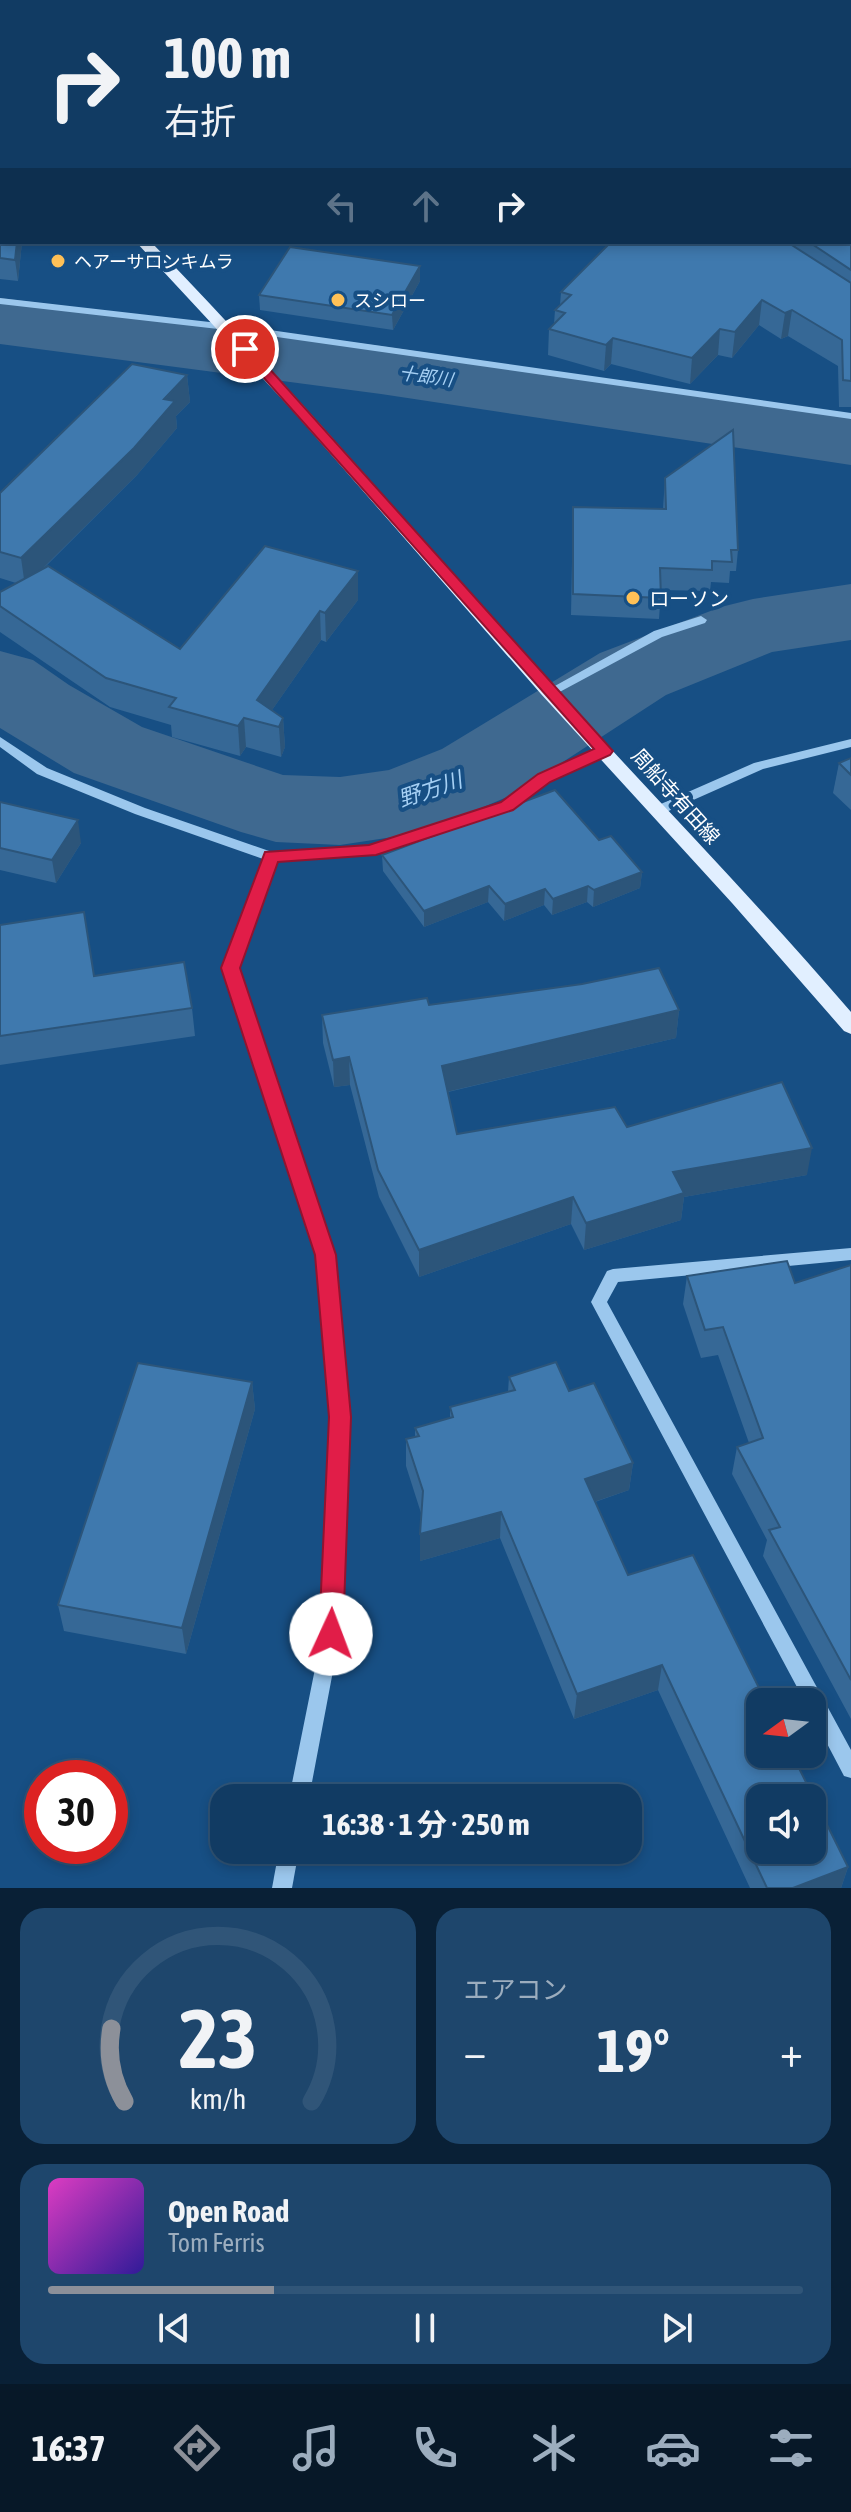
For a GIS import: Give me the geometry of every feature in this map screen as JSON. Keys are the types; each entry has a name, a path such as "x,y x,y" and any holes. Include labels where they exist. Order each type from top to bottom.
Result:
{"main road":[{"name":"周船寺有田線","path":"145,244 227,327 280,391 786,949 851,1026"}],"street":[{"path":"0,301 227,327 851,416"},
{"path":"550,692 658,634 701,620"},
{"path":"0,741 42,771 140,811 271,857 369,851 507,806 544,778 605,751"},
{"path":"659,810 759,766 851,743"},
{"path":"271,857 230,968 326,1255 340,1417 331,1634 302,1784"},
{"path":"851,1254 613,1276 599,1302 851,1769"},
{"path":"282,1888 286,1864"}],"building":[{"path":"0,244 17,244 15,260 0,258"},
{"path":"609,244 790,244 851,283 851,381 843,380 842,340 792,310 785,313 762,300 735,332 720,329 692,358 613,338 606,345 549,329 565,313 555,310 571,295 561,292"},
{"path":"812,244 851,244 851,270"},
{"name":"スシロー","path":"290,247 420,266 392,315 259,295"},
{"path":"132,364 187,375 164,399 175,401 134,448 21,558 0,552 0,493"},
{"path":"733,430 738,550 731,550 732,562 712,561 712,570 660,568 661,598 573,594 573,507 666,509 665,478"},
{"path":"265,546 358,571 325,613 320,611 257,700 283,718 279,727 244,718 238,726 169,707 176,698 106,678 0,606 0,592 48,566 180,649"},
{"path":"851,758 851,775 839,763"},
{"path":"555,790 599,840 611,836 642,872 594,890 588,886 553,899 545,889 505,904 489,886 424,911 382,855"},
{"path":"0,802 78,820 52,860 0,848"},
{"path":"84,912 94,976 184,962 192,1008 0,1036 0,925"},
{"path":"659,968 679,1010 442,1066 457,1134 615,1107 627,1127 782,1082 812,1148 673,1172 684,1193 586,1223 573,1197 419,1250 378,1170 349,1057 333,1060 322,1015 427,998 429,1005 582,984"},
{"path":"787,1261 795,1283 851,1265 851,1680 769,1530 780,1527 737,1447 763,1438 723,1327 705,1330 687,1276"},
{"path":"556,1362 569,1391 594,1383 633,1463 585,1479 628,1575 693,1555 759,1688 746,1688 746,1768 799,1768 807,1784 746,1784 746,1843 662,1665 577,1694 501,1512 420,1534 423,1491 406,1439 419,1436 415,1428 453,1417 450,1407 515,1390 509,1377"},
{"path":"138,1363 252,1382 182,1628 58,1605"},
{"path":"826,1823 848,1867 793,1888 767,1888 756,1864 826,1864"}],"waterway":[{"name":"十郎川","path":"0,321 381,370 851,440"},
{"name":"野方川","path":"0,681 35,707 108,750 276,808 340,811 406,801 477,772 633,674 753,627 851,612"}],"place":[{"name":"ヘアーサロンキムラ","path":"58,261"},
{"name":"スシロー","path":"338,300"},
{"name":"ローソン","path":"633,598"}],"route":[{"path":"245,349 605,751 544,778 507,806 369,851 271,857 230,968 326,1255 340,1417 331,1634"}]}
